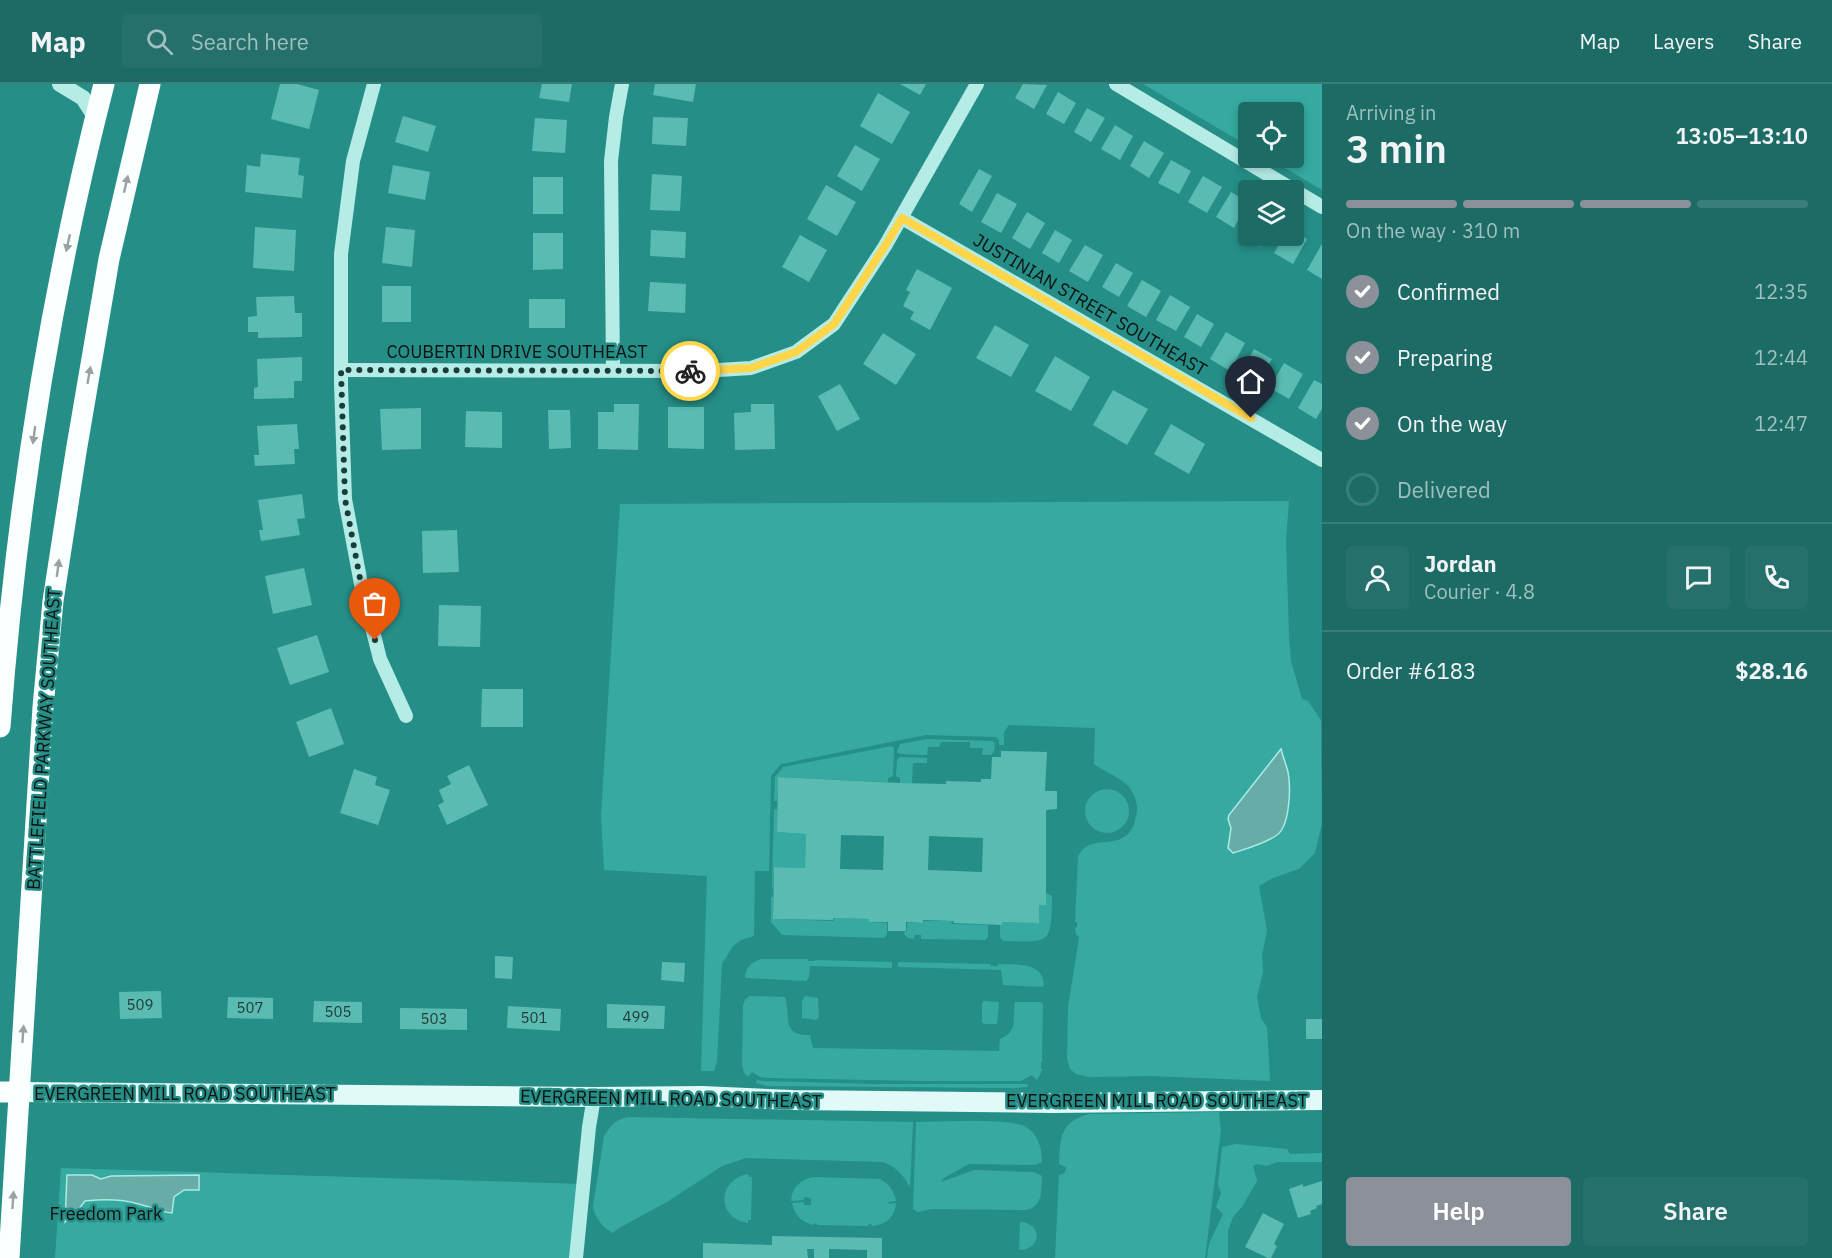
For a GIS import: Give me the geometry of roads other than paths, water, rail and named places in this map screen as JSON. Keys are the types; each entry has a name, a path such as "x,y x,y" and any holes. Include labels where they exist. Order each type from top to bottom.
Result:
{"main road":[{"path":"0,727 12,596 39,400 69,241 104,84"},
{"name":"BATTLEFIELD PARKWAY SOUTHEAST","path":"9,1258 10,1092 54,601 76,452 110,259 150,84"},
{"name":"EVERGREEN MILL ROAD SOUTHEAST","path":"10,1092 702,1096 793,1100 1041,1102 1322,1100"}],"street":[{"path":"60,84 83,98 96,118"},
{"path":"374,84 352,161 341,254 341,370 345,499 361,584 380,659 405,716"},
{"path":"612,370 611,161 622,84"},
{"name":"COUBERTIN DRIVE SOUTHEAST","path":"341,370 702,371 751,368 796,352 834,324 902,218 977,84"},
{"path":"1116,84 1322,207"},
{"name":"JUSTINIAN STREET SOUTHEAST","path":"902,218 1322,460"},
{"path":"576,1258 594,1097"}],"water":[{"path":"1281,749 1288,772 1289,787 1285,823 1277,835 1272,838 1233,853 1228,848 1231,828 1229,815"},
{"path":"67,1175 92,1175 101,1179 111,1176 199,1175 199,1190 184,1190 174,1197 172,1213 126,1201 92,1200 85,1201 65,1222"}],"park label":[{"name":"Freedom Park","path":"106,1214"}]}
